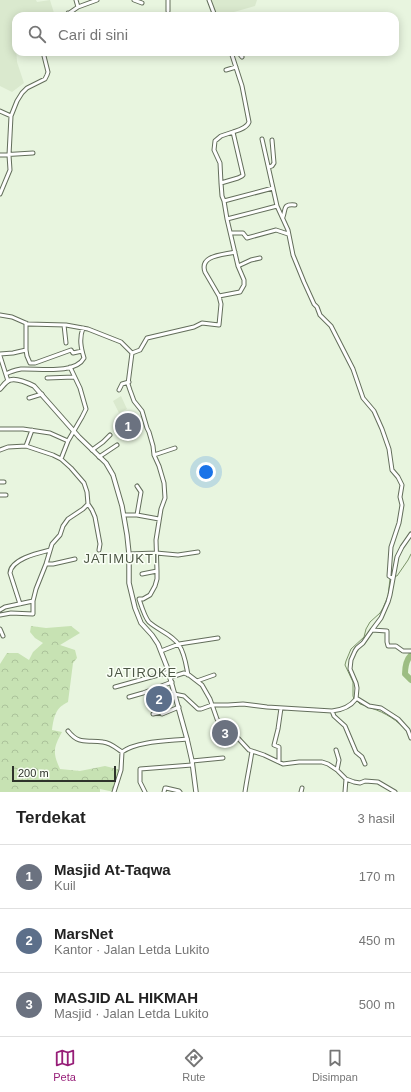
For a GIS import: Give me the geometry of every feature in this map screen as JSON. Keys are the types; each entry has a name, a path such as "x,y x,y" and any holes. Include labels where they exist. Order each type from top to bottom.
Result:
{"street":[{"path":"76,0 78,7"},
{"path":"71,12 78,7 97,0"},
{"path":"134,0 142,3"},
{"path":"168,0 168,11"},
{"path":"209,0 214,12"},
{"path":"0,194 10,170 10,116 22,93 27,88 45,79 48,72 44,56"},
{"path":"219,296 240,292 244,285 244,280 238,266 222,196 220,163 214,150 215,141 220,136 245,127 249,122 242,86 232,56"},
{"path":"226,70 236,67"},
{"path":"0,111 10,116"},
{"path":"221,183 241,178 242,175 233,132"},
{"path":"211,137 215,141"},
{"path":"262,139 277,206 283,217 293,254 310,297 317,307 320,315 331,326 353,369 363,398 374,411 389,449 392,470 398,477 402,486 400,497 402,505 399,523 391,547 392,576"},
{"path":"269,167 274,163 272,140"},
{"path":"0,155 34,153"},
{"path":"224,201 273,188"},
{"path":"283,217 284,209 291,205 295,205"},
{"path":"227,219 277,206"},
{"path":"231,234 243,233 247,238 276,230 288,234"},
{"path":"132,353 140,350 147,338 202,323 219,325 221,304 219,296 203,268 204,263 209,258 235,252"},
{"path":"238,266 260,258"},
{"path":"0,315 6,315 28,324 64,325 88,329 121,342 132,353"},
{"path":"26,322 26,350 30,364 71,350 73,353 82,351"},
{"path":"64,325 66,343"},
{"path":"6,374 14,370 21,369 59,370 82,363 84,358 80,336 83,328"},
{"path":"8,381 0,357 26,350"},
{"path":"132,353 129,382 130,390 142,412 146,428 152,440 154,455 164,483 165,498 161,509 156,540 157,579 155,586 150,595 134,602"},
{"path":"61,459 68,441 86,409 80,388 70,367"},
{"path":"47,378 74,377"},
{"path":"0,389 8,381 12,380 28,382 34,386 108,466 113,475 124,515 129,554 129,583 137,614 141,623 152,635 161,651 171,677 174,694 187,739 196,792"},
{"path":"119,390 122,384 129,382"},
{"path":"29,398 42,394"},
{"path":"137,412 142,412"},
{"path":"0,429 32,430 50,433 68,441"},
{"path":"26,446 32,430"},
{"path":"92,450 110,435"},
{"path":"100,457 117,445"},
{"path":"0,450 26,446 61,459 75,473 84,483 87,492 88,504 95,517 100,544 99,550"},
{"path":"154,455 175,448"},
{"path":"136,486 141,493 136,515"},
{"path":"0,495 6,495"},
{"path":"0,615 12,613 33,614 33,600 52,544 60,535 68,519 88,504"},
{"path":"124,515 136,515 159,519"},
{"path":"174,694 184,696 198,709 212,705 243,704 281,708 332,710 339,710 348,706 356,699 357,688 356,682 350,671 350,663 355,651 363,644 381,618 388,602 392,576 398,553 411,534"},
{"path":"20,604 10,573 10,568 20,560 50,550"},
{"path":"129,554 156,553 178,555 198,552"},
{"path":"46,564 75,559"},
{"path":"142,574 157,571"},
{"path":"140,599 149,622 170,635 179,644 188,675"},
{"path":"0,610 5,606 33,600"},
{"path":"0,629 4,636"},
{"path":"372,630 387,631 388,646 396,646 404,651 411,651"},
{"path":"161,651 179,644 218,638"},
{"path":"115,687 169,672"},
{"path":"171,677 184,673 202,685 220,724 252,751 283,764 322,762 337,770 346,779 360,783 366,781 378,782 395,792"},
{"path":"197,681 214,675"},
{"path":"129,696 143,693 172,682"},
{"path":"356,699 369,706 381,708 398,719 406,726 411,738"},
{"path":"153,714 162,712 162,714 179,707"},
{"path":"279,762 279,747 274,745 281,708"},
{"path":"332,710 334,716 345,726 356,752 362,757 365,764"},
{"path":"68,731 75,739 85,742 104,742 122,752"},
{"path":"122,752 140,745 187,739"},
{"path":"336,750 339,760 337,770"},
{"path":"245,792 246,777 252,751"},
{"path":"114,792 121,770 122,752"},
{"path":"145,792 140,782 140,769 223,758"},
{"path":"346,779 346,792"},
{"path":"164,792 166,788 180,792"}],"shaded area":[{"path":"0,0 36,0 37,2 50,0 54,12 12,12 12,56 17,56 24,83 12,92 0,86"},
{"path":"208,0 257,0 255,6 234,12 212,12"},
{"path":"121,396 127,409 119,413 113,401"}],"green space":[{"path":"31,626 46,628 71,626 80,633 60,645 75,650 77,658 73,663 68,702 60,707 56,713 54,721 52,730 62,732 57,742 55,754 60,769 80,771 105,766 121,770 114,792 100,789 100,792 0,792 0,664 7,653 18,653 29,660 33,652 43,643 35,638 30,632"}],"waterway":[{"path":"391,576 397,576 411,554"},
{"path":"354,699 353,682 345,665 346,661 351,649 364,637 370,622 380,613 383,608 388,596 390,579"},
{"path":"411,655 405,669 405,674 411,680"},
{"path":"357,701 366,706"},
{"path":"371,708 391,717 408,732"}],"place":[{"name":"Masjid At-Taqwa","path":"128,426"},
{"name":"MarsNet","path":"159,699"},
{"name":"MASJID AL HIKMAH","path":"225,733"}],"district":[{"name":"JATIMUKTI","path":"121,558"},
{"name":"JATIROKE","path":"142,672"}]}
